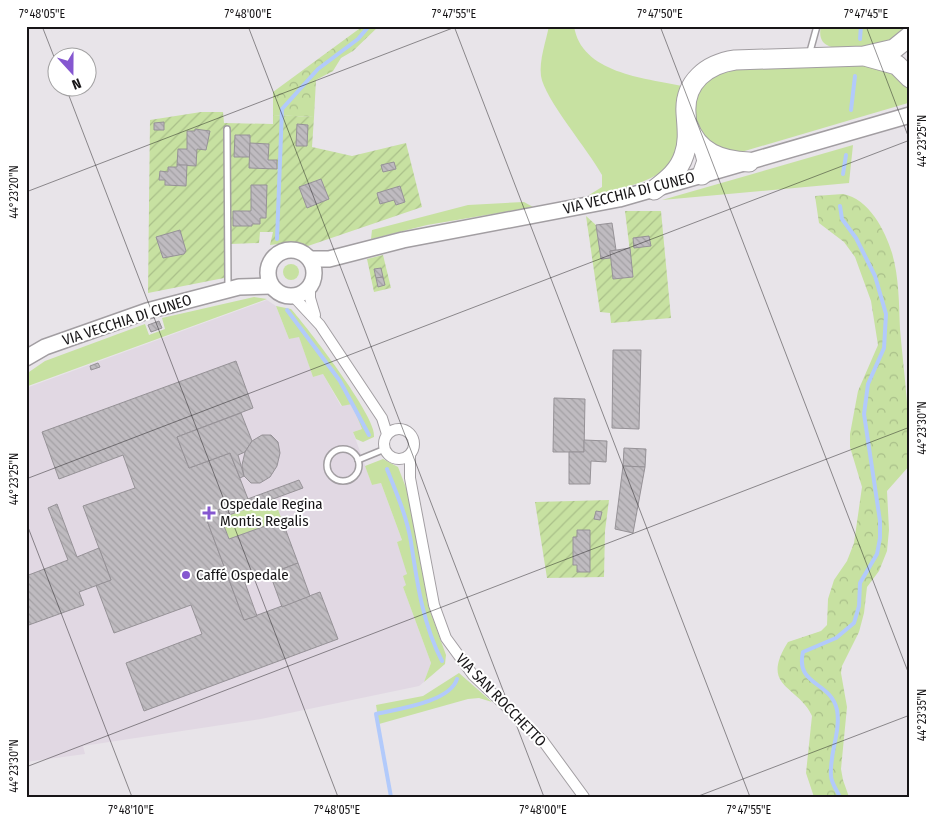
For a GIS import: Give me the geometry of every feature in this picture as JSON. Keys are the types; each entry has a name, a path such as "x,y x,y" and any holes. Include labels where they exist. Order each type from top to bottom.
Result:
{"highway":[{"path":"654,190 676,170 684,156 687,124 686,104 693,83 715,64 735,60 864,56 894,49 910,36"},
{"path":"864,56 897,65 910,78"},
{"path":"687,124 694,139 704,150 720,158 749,162"},
{"path":"684,156 690,168 701,176 707,161 704,150"}],"street":[{"name":"VIA VECCHIA DI CUNEO","path":"26,351 45,347 138,313 269,278 270,262 276,254 285,250 304,253 312,266 379,245 589,205 654,190 910,115"},
{"path":"269,278 281,294 293,296 305,292 310,287 312,266"},
{"name":"VIA SAN ROCCHETTO","path":"310,287 313,310 320,325 382,418 388,434"},
{"name":"VIA SAN ROCCHETTO","path":"293,296 320,325"},
{"name":"VIA VECCHIA DI CUNEO","path":"26,358 45,347"},
{"name":"VIA SAN ROCCHETTO","path":"382,418 398,428 410,432 414,437 414,450 410,455 410,478 434,604 446,638 473,675 543,742 584,797"},
{"path":"385,449 384,444 388,434 398,428"},
{"name":"VIA SAN ROCCHETTO","path":"385,449 390,456 396,459 410,478"},
{"path":"396,459 410,455"}],"lane":[{"path":"809,57 817,26"},
{"path":"227,130 234,288"},
{"path":"358,460 385,449"},
{"path":"336,451 351,451 358,460 358,470 349,480 335,480 328,471 328,460 336,451"}],"shaded area":[{"name":"Ospedale Regina Montis Regalis","path":"267,300 276,306 289,339 299,336 313,377 323,374 341,406 352,403 362,429 353,432 372,485 381,483 402,540 397,542 407,568 406,585 403,587 431,663 424,682 419,686 261,719 83,746 85,754 26,762 26,388"}],"green space":[{"path":"363,26 379,26 353,51 341,58 333,71 316,80 314,117 273,115 273,92"},
{"path":"549,26 574,26 579,42 588,54 601,64 616,71 682,86 679,139 675,156 670,165 661,172 638,183 589,195 602,187 602,175 558,111 544,86 541,76 542,57"},
{"path":"821,26 909,26 901,35 887,44 839,48 826,45 822,41 820,35"},
{"path":"868,65 884,67 907,85 908,103 738,153 712,146 695,124 693,106 699,90 711,77 734,68"},
{"path":"201,112 223,112 224,123 273,124 273,115 314,117 312,147 352,156 406,143 422,207 305,247 286,243 270,245 273,232 260,232 259,243 231,244 230,127 224,126 224,278 148,293 150,120"},
{"path":"853,145 849,183 662,200"},
{"path":"843,194 861,202 875,217 892,253 898,290 910,465 887,491 889,530 887,551 879,571 867,587 864,613 859,632 842,666 841,673 847,707 841,769 849,797 814,797 806,773 812,716 806,706 784,685 779,677 778,669 780,657 788,642 821,631 827,625 828,599 834,580 847,561 854,543 862,487 850,447 850,434 858,391 878,345 871,301 855,257 844,242 819,223 815,196"},
{"path":"524,202 533,207 427,225 371,239 372,230 468,205"},
{"path":"625,211 661,211 671,318 611,323 610,313 600,312 586,216 596,225 601,259 611,258 614,279 633,276"},
{"path":"383,255 391,288 374,292 367,259"},
{"path":"291,264 297,266 299,272 297,278 291,280 285,278 283,272 285,266"},
{"path":"254,297 267,299 28,386 29,372 45,361 145,324 149,335 165,329 162,318"},
{"path":"276,306 291,309 311,333 340,372 365,411 374,437 363,442 356,439 353,432 362,429 352,404 342,406 323,374 313,377 299,337 289,339"},
{"path":"383,459 398,467 410,498 428,605 446,655 445,664 424,682 431,663 403,587 406,585 403,576 407,574 397,542 402,540 381,483 372,485 365,466"},
{"path":"274,499 282,520 229,539 221,518"},
{"path":"609,500 605,531 604,577 547,578 535,502"},
{"path":"459,673 492,702 479,698 468,699 379,724 376,705 423,696"}],"building":[{"path":"164,122 164,130 154,130 154,123"},
{"path":"297,124 308,125 307,146 296,146"},
{"path":"195,129 210,131 206,150 197,149 196,166 177,165 178,149 187,149 187,131 195,131"},
{"path":"235,135 250,135 250,157 234,157"},
{"path":"250,143 269,144 268,160 277,160 277,169 249,168"},
{"path":"394,162 396,169 383,172 381,165"},
{"path":"177,165 187,165 186,186 165,185 165,180 159,180 160,171 168,172 168,167 177,167"},
{"path":"321,179 329,199 307,208 299,187"},
{"path":"251,185 267,185 266,218 260,218 260,224 252,224 252,226 233,226 233,211 251,211"},
{"path":"400,186 405,202 396,205 394,200 380,204 377,193"},
{"path":"612,223 616,250 610,251 611,258 601,259 596,225"},
{"path":"180,230 186,251 184,254 163,258 156,237"},
{"path":"649,236 651,246 634,248 633,238"},
{"path":"630,248 633,277 613,279 610,251"},
{"path":"381,268 383,277 376,278 374,269"},
{"path":"383,277 385,285 378,287 376,278"},
{"path":"159,321 162,328 151,332 148,325"},
{"path":"613,350 641,350 639,429 612,428"},
{"path":"236,361 253,408 177,437 189,468 230,453 248,499 205,515 244,620 320,592 338,639 144,711 126,663 202,634 191,605 114,633 96,585 111,580 83,506 135,488 123,455 59,479 42,432"},
{"path":"98,363 100,367 91,370 90,366"},
{"path":"554,398 585,399 584,452 553,452"},
{"path":"241,413 252,441 245,452 238,455 244,476 240,478 230,453 189,468 177,437"},
{"path":"262,435 271,435 278,442 280,453 277,466 270,477 260,483 251,483 244,476 242,465 245,452 252,441"},
{"path":"584,440 607,441 606,462 591,461 590,484 569,484 569,452 584,452"},
{"path":"624,448 646,449 645,467 623,466"},
{"path":"623,466 645,467 633,533 615,529"},
{"path":"299,480 303,488 221,518 218,510"},
{"path":"57,504 77,557 99,548 111,580 79,592 84,605 26,626 26,576 68,560 48,508"},
{"path":"218,510 229,539 282,520 298,563 245,583 257,616 244,620 205,515"},
{"path":"596,511 602,512 600,520 594,519"},
{"path":"577,530 590,530 590,572 577,572 577,565 573,565 573,537 577,537"},
{"path":"298,563 310,596 282,607 270,574"}],"waterway":[{"path":"277,239 282,109 318,69 358,39 369,26"},
{"path":"860,39 861,26"},
{"path":"851,110 855,76"},
{"path":"843,174 846,155"},
{"path":"840,206 842,219 856,238 875,276 886,314 884,348 868,384 864,414 880,521 880,538 877,554 860,583 859,606 854,623 836,638 803,652 802,663 804,671 809,678 828,693 837,710 838,718 831,776 840,797"},
{"path":"287,310 340,381 369,435"},
{"path":"387,469 407,523 425,618 442,661"},
{"path":"391,797 376,714 434,699 452,687 457,679"}],"place":[{"name":"Ospedale Regina Montis Regalis","path":"209,513"},
{"name":"Caffé Ospedale","path":"186,575"}]}
